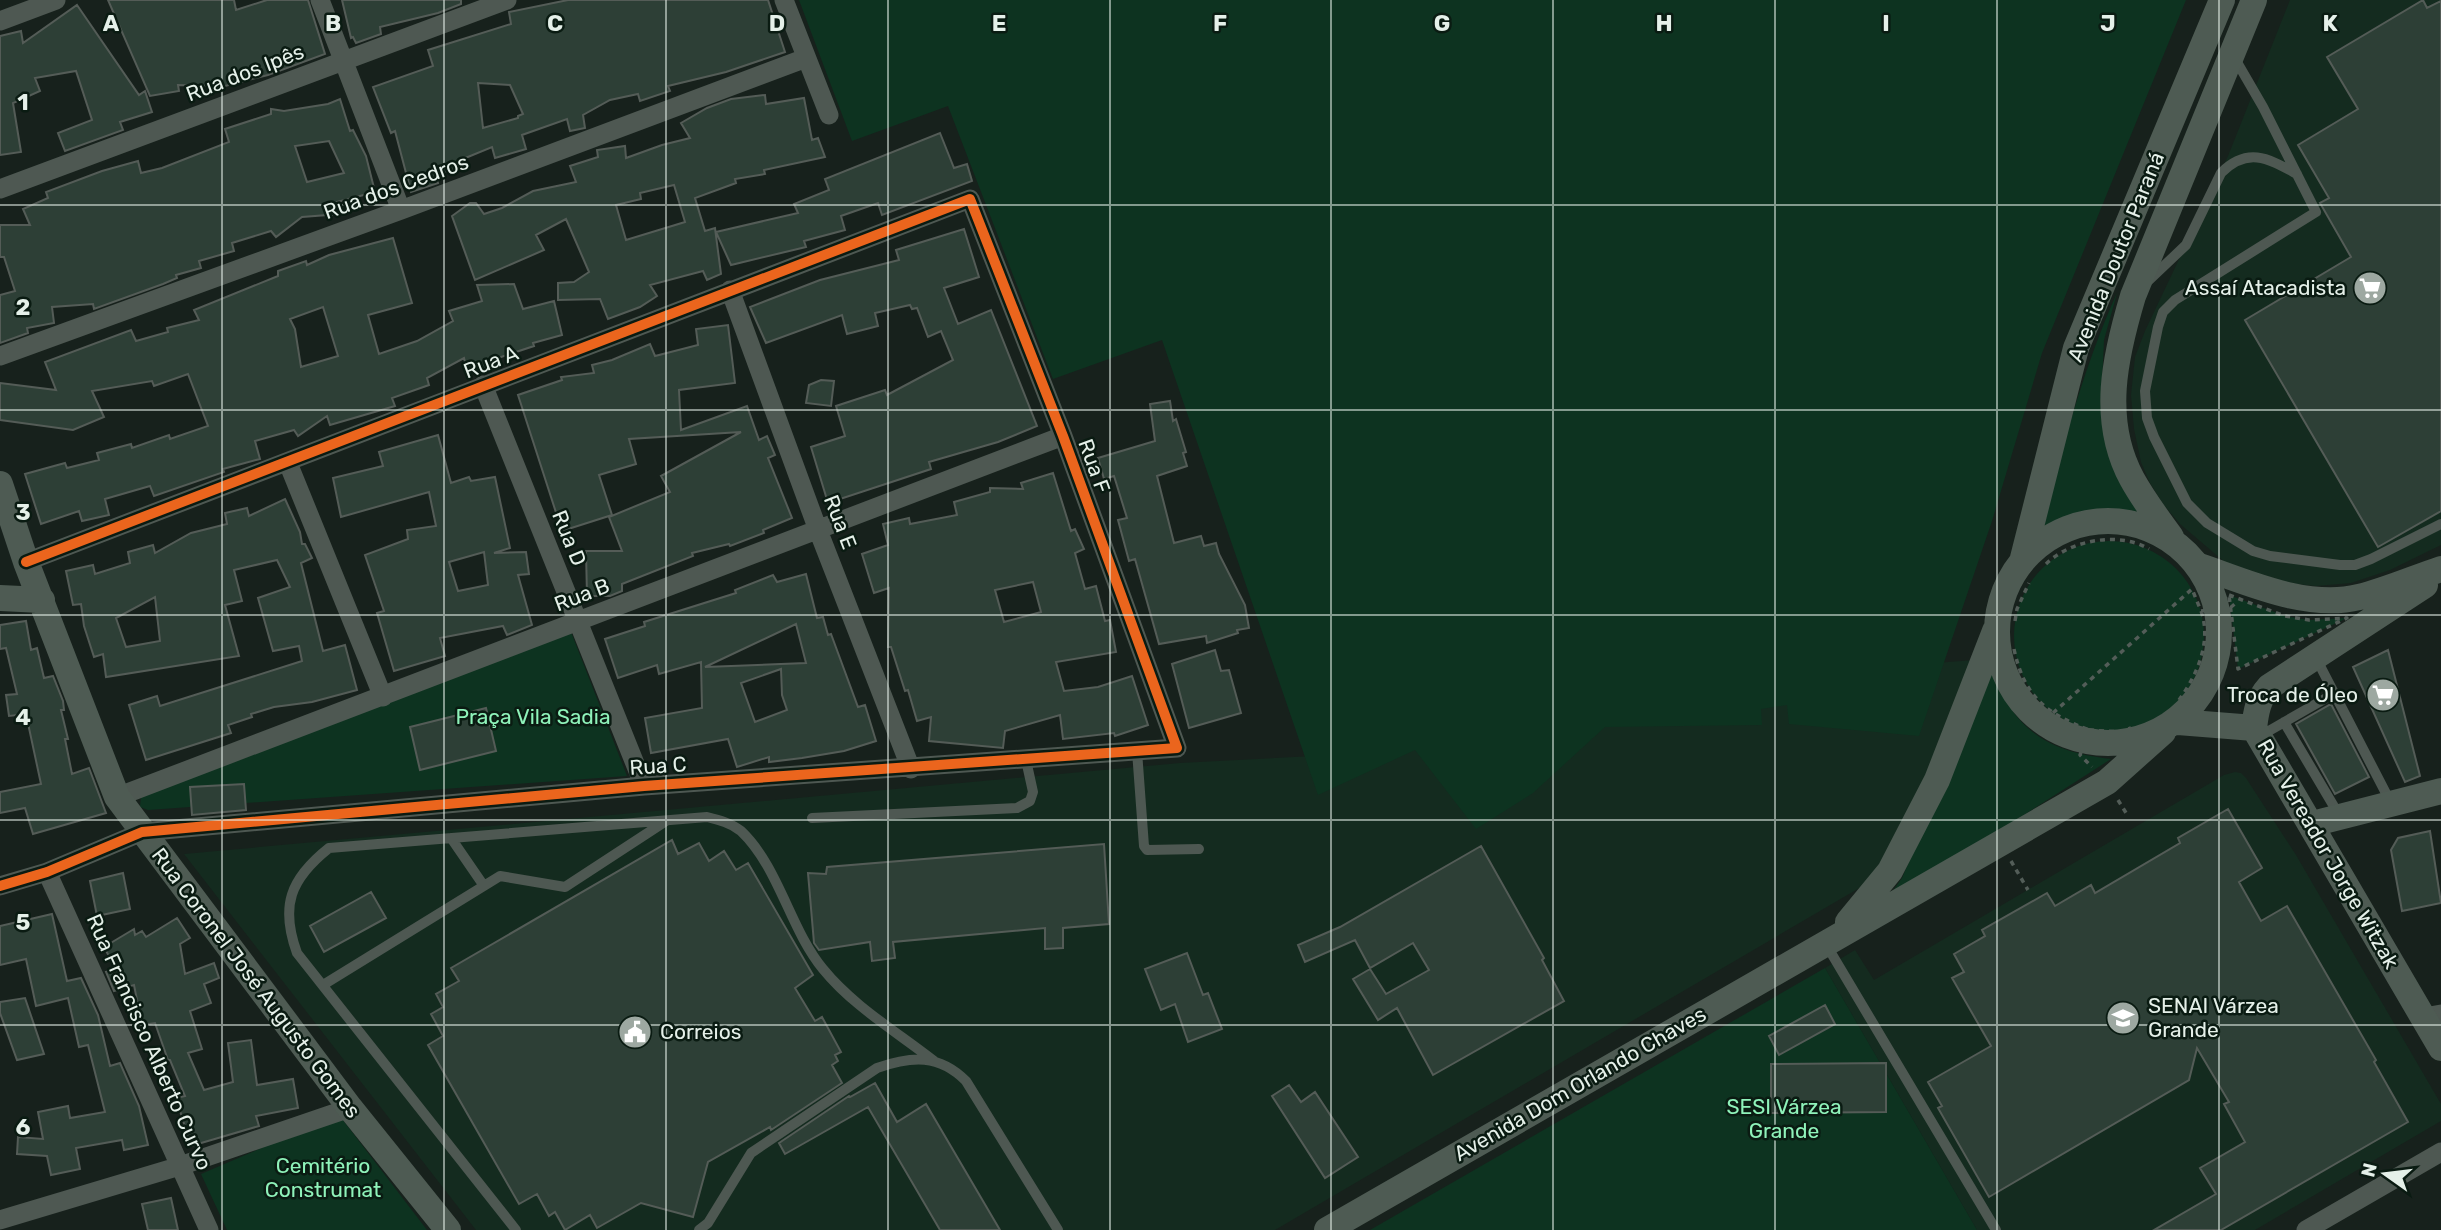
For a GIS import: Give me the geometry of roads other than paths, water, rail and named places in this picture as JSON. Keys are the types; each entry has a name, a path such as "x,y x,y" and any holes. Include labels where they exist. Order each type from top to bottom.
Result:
{"main road":[{"name":"Avenida Doutor Paraná","path":"2032,569 2076,348 2222,0"},
{"name":"Avenida Doutor Paraná","path":"2163,546 2130,477 2116,438 2112,395 2124,326 2133,296 2254,0"},
{"name":"Rua Coronel José Augusto Gomes","path":"0,485 26,562 117,797 350,1108 448,1230"},
{"path":"2008,632 2005,591 2032,569 2046,539 2077,524 2110,520 2143,526 2194,580 2226,602 2298,597 2333,600 2359,597 2441,571"},
{"path":"2256,732 2257,707 2263,694 2441,571"},
{"name":"Avenida Dom Orlando Chaves","path":"1327,1230 2107,782 2164,721 2199,696 2213,669 2226,602 2211,589 2194,580"},
{"path":"0,598 42,600"},
{"name":"Avenida Dom Orlando Chaves","path":"1829,941 1890,871 2008,632"},
{"name":"Rua Vereador Jorge Witzak","path":"2008,632 2001,662 2016,694 2040,720 2071,737 2087,735 2106,744 2141,738 2164,721 2256,732 2432,1015 2441,1048"},
{"path":"2312,824 2441,791"}],"street":[{"path":"0,21 56,0"},
{"path":"320,0 401,210"},
{"name":"Rua dos Ipês","path":"0,190 506,0"},
{"path":"784,0 829,115"},
{"name":"Rua dos Cedros","path":"0,356 401,210 806,58"},
{"name":"Rua A","path":"26,562 970,199"},
{"name":"Rua F","path":"970,199 1063,436 1177,748"},
{"name":"Rua E","path":"730,290 818,530 911,769"},
{"name":"Rua D","path":"483,385 644,786"},
{"name":"Rua B","path":"117,797 1063,436"},
{"path":"288,463 383,697"},
{"name":"Rua C","path":"0,886 47,872 142,832 644,786 1177,748"},
{"name":"Rua Francisco Alberto Curvo","path":"47,872 209,1230"},
{"path":"0,1220 180,1166 350,1108"},
{"path":"2306,1230 2441,1152"}],"lane":[{"path":"2232,54 2258,97 2316,212 2175,300 2163,312 2145,391 2147,418 2154,437 2187,503 2207,523 2253,551 2281,558 2355,565 2441,524"},
{"path":"2133,296 2186,245 2221,173 2229,165 2240,159 2266,158 2298,175"},
{"path":"2316,657 2391,804"},
{"path":"2256,732 2284,722 2334,693"},
{"path":"2284,722 2340,817"},
{"path":"1137,751 1144,846 1147,850 1199,849"},
{"path":"812,818 1017,808 1030,801 1033,792 1026,760"},
{"path":"516,1230 297,953 289,930 289,908 296,884 310,863 329,848 707,817 724,821 740,831 761,858 804,941 823,969 854,1000 934,1061"},
{"path":"323,985 500,876 565,887 667,820"},
{"path":"451,838 484,886"},
{"path":"1829,941 1996,1230"},
{"path":"699,1230 708,1223 751,1153 877,1068 915,1059 952,1067 965,1081 1058,1230"}],"place":[{"name":"Assaí Atacadista","path":"2370,288"},
{"name":"Troca de Óleo","path":"2383,695"},
{"name":"SENAI Várzea Grande","path":"2123,1018"},
{"name":"Correios","path":"635,1032"}],"park label":[{"name":"Praça Vila Sadia","path":"533,717"},
{"name":"SESI Várzea Grande","path":"1784,1119"},
{"name":"Cemitério Construmat","path":"323,1178"}]}
